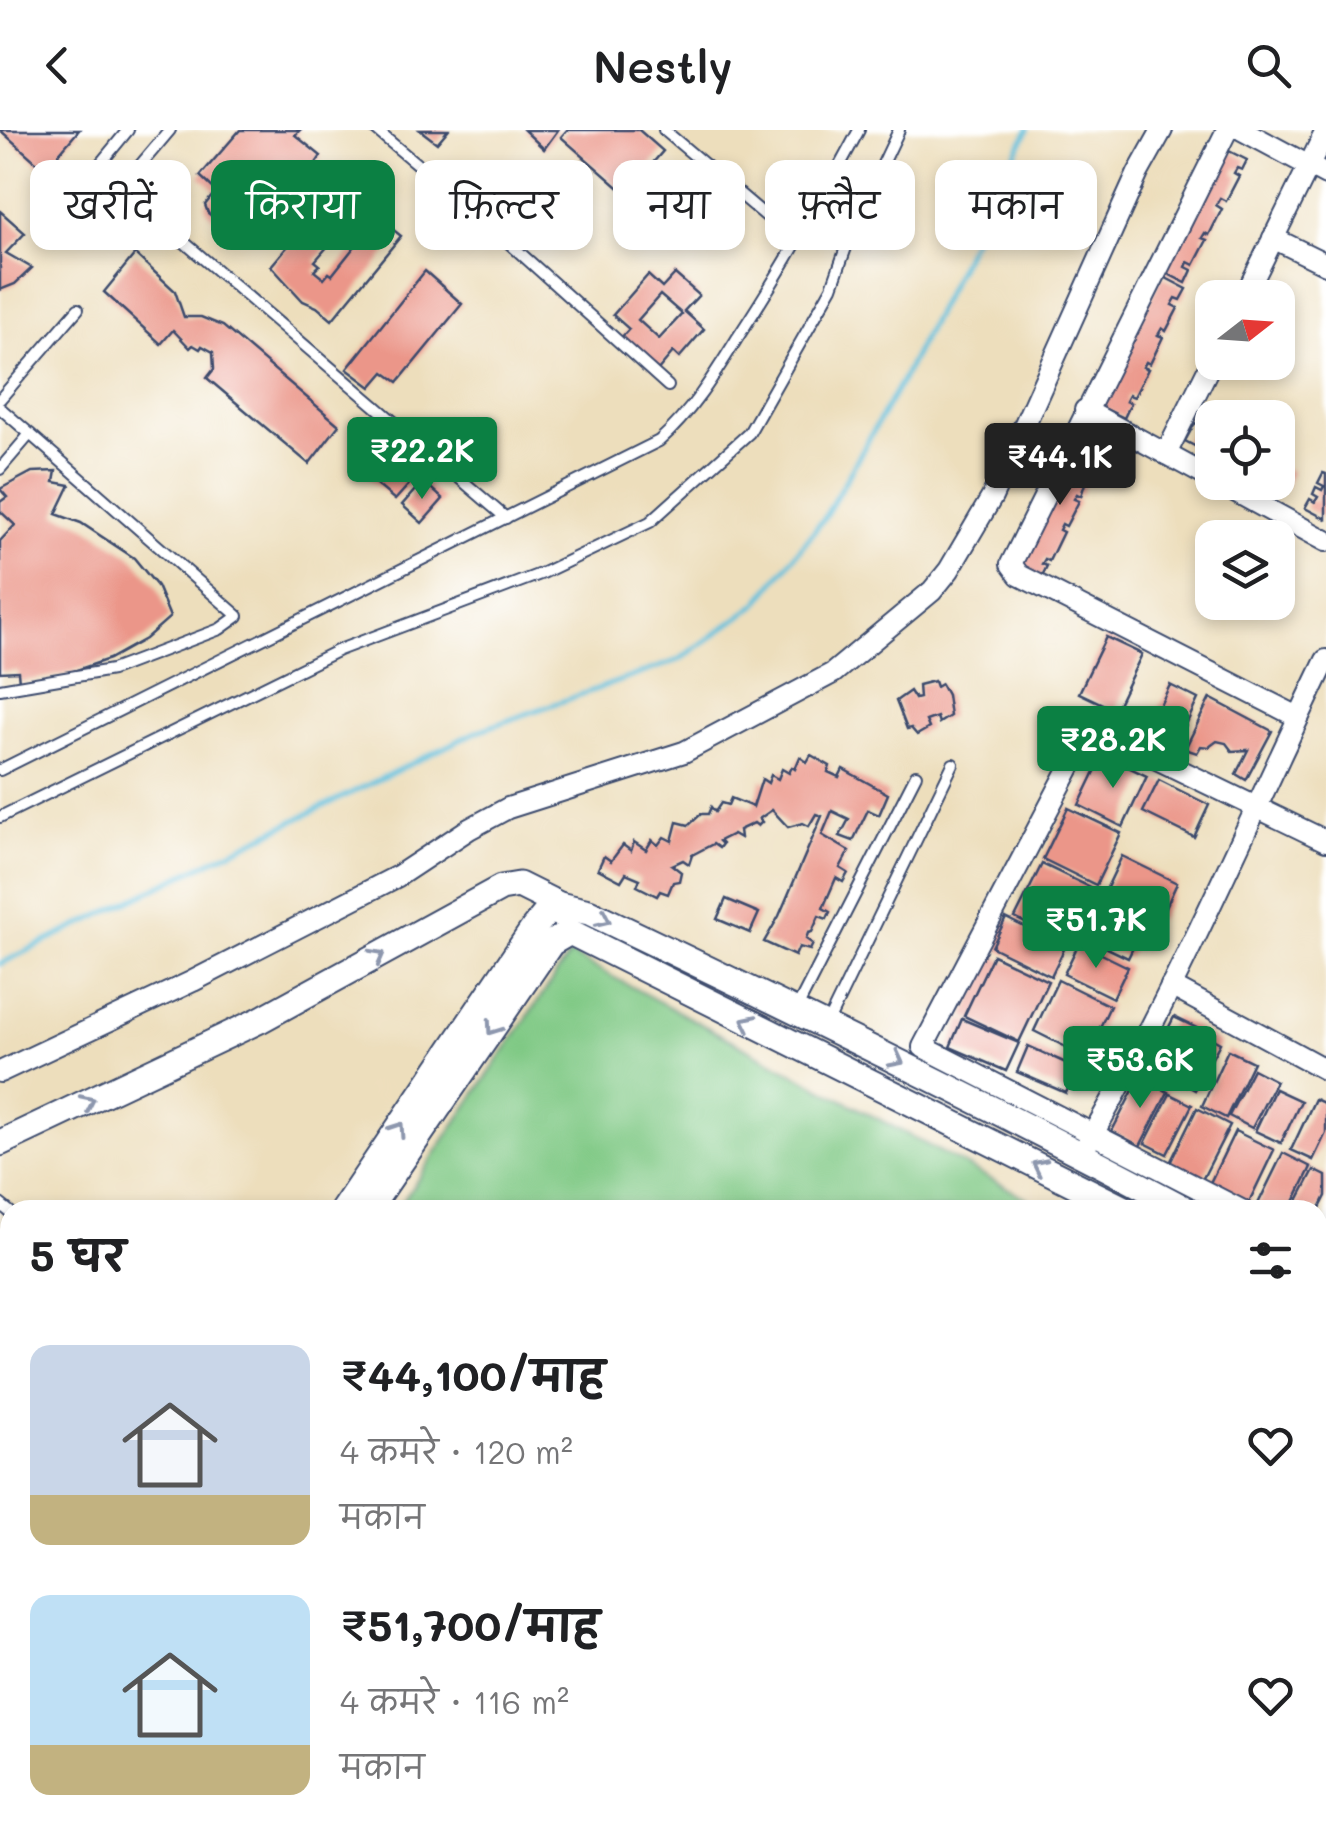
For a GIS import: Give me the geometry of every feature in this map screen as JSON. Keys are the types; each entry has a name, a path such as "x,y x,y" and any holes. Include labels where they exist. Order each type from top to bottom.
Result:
{"street":[{"path":"0,1072 193,981 398,876 508,808 684,752 833,672 932,591 949,570 992,497 1138,173 1162,130"},
{"path":"1227,130 1011,559 1019,575 1298,718"},
{"path":"1242,130 1317,170"},
{"path":"1253,280 1273,238 1317,170 1326,131"},
{"path":"1273,238 1326,264"},
{"path":"1166,454 1203,380"},
{"path":"1085,410 1195,470"},
{"path":"1250,500 1326,541"},
{"path":"1088,1144 1260,806 1326,660"},
{"path":"1169,1200 1118,1173 1088,1144 923,1046 1088,734 1097,730 1326,841"},
{"path":"0,1143 260,1020 501,888 520,885 558,906 588,912 1088,1144 1218,1200"},
{"path":"558,906 564,933"},
{"path":"351,1200 533,930 546,913 558,906"},
{"path":"375,1200 552,943 564,933 574,934 1100,1200"},
{"path":"1171,986 1326,1070"},
{"path":"1115,1200 1118,1173"},
{"path":"1124,1200 1143,1186"}],"lane":[{"path":"103,160 128,130"},
{"path":"145,160 170,130"},
{"path":"376,130 479,216 668,386"},
{"path":"664,130 765,215"},
{"path":"0,770 638,454 675,428 713,377 796,247 859,130"},
{"path":"0,816 339,650 542,573 650,522 749,433 832,287 854,226 900,130"},
{"path":"191,248 506,518"},
{"path":"0,399 78,309"},
{"path":"0,408 238,616 220,629 112,670 0,689"},
{"path":"0,469 30,434"},
{"path":"827,1024 952,764"},
{"path":"796,1010 916,774"}],"green space":[{"path":"570,954 1028,1199 1027,1200 404,1200"}],"building":[{"path":"0,130 79,130 54,160 34,160"},
{"path":"240,130 300,130 295,135 321,156 318,160 214,160"},
{"path":"420,130 448,130 437,143"},
{"path":"524,130 558,130 544,149"},
{"path":"567,130 639,130 663,151 655,160 613,160 613,183 593,165 593,160 587,160 561,137"},
{"path":"1221,147 1247,160 1242,170 1237,168 1234,173 1239,176 1226,201 1220,198 1216,205 1222,209 1209,235 1205,233 1202,238 1207,240 1194,265 1188,262 1186,267 1192,270 1186,283 1160,270"},
{"path":"211,163 211,186 200,176"},
{"path":"211,197 211,216 208,213 205,205"},
{"path":"0,211 25,233 6,253 32,268 15,284 0,290"},
{"path":"285,250 325,250 315,261 320,265 314,271 324,279 352,250 390,250 332,320 303,301 271,266"},
{"path":"135,254 175,291 184,317 201,317 223,326 339,425 309,464 207,378 214,369 213,352 202,346 190,348 173,330 161,344 104,292"},
{"path":"425,271 462,304 398,382 384,372 371,387 347,369"},
{"path":"675,274 699,295 684,311 704,329 679,358 673,352 657,371 620,339 629,329 613,315 648,275 662,288","holes":["660,295 682,314 659,339 638,320"]},
{"path":"1162,276 1187,289 1181,300 1176,298 1172,305 1178,308 1166,331 1162,328 1158,335 1163,337 1150,364 1146,362 1143,367 1148,369 1134,397 1129,395 1126,401 1131,403 1124,418 1099,406"},
{"path":"1195,423 1195,446 1185,441"},
{"path":"363,433 377,446 383,440 420,472 395,500 358,469 368,457 353,445"},
{"path":"1080,437 1104,449 1098,462 1093,460 1090,465 1095,468 1087,477 1081,496 1077,494 1074,499 1079,501 1066,526 1062,524 1059,530 1063,532 1049,561 1045,559 1042,564 1047,566 1040,580 1016,568"},
{"path":"56,471 54,482 70,485 56,514 81,523 134,558 157,586 170,617 145,639 109,659 62,675 19,682 18,671 0,672 0,541 15,525 0,511 0,502 7,497 0,489 32,472"},
{"path":"1326,474 1326,519 1305,508 1310,499 1315,502 1318,497 1313,494 1316,487 1322,490 1324,486 1318,483"},
{"path":"423,481 443,499 422,523 402,505"},
{"path":"1106,637 1142,654 1115,710 1079,693"},
{"path":"934,681 936,687 941,684 947,695 950,716 939,723 937,717 926,721 929,728 917,735 907,729 896,701 910,691 915,699 919,698 918,685"},
{"path":"1170,685 1198,699 1177,744 1148,730"},
{"path":"1210,698 1272,731 1246,780 1236,774 1248,750 1232,751 1226,743 1217,741 1209,747 1201,746 1197,753 1185,749"},
{"path":"811,755 830,766 828,772 839,777 843,769 888,794 879,815 868,810 853,841 840,836 849,819 832,811 822,835 849,851 840,868 848,873 843,882 836,878 823,908 830,912 827,919 819,916 808,933 806,939 813,944 810,950 799,947 795,956 764,942 822,816 816,814 809,826 803,823 788,827 772,810 759,819 762,822 758,826 754,823 739,830 740,838 733,834 719,841 719,848 713,844 692,855 689,864 683,860 672,865 681,872 668,894 660,891 657,896 637,886 640,879 626,873 621,881 598,869 604,856 611,861 623,845 631,851 634,842 646,850 652,840 658,845 664,837 672,841 677,822 689,825 701,814 708,814 711,807 715,812 721,803 728,805 731,798 753,807 762,779 768,783 771,775 778,779 782,769 789,773 800,757 807,762"},
{"path":"1103,755 1147,776 1123,827 1079,805"},
{"path":"1159,780 1209,805 1194,837 1143,812"},
{"path":"1068,808 1121,833 1096,885 1043,859"},
{"path":"1122,856 1177,883 1160,920 1104,894"},
{"path":"1042,864 1094,889 1068,944 1015,918"},
{"path":"726,899 759,913 750,933 717,919"},
{"path":"1102,905 1144,925 1128,958 1086,938"},
{"path":"1006,918 1065,947 1051,976 992,947"},
{"path":"1079,943 1128,967 1113,998 1064,974"},
{"path":"993,955 1048,981 1019,1042 964,1016"},
{"path":"1058,980 1110,1006 1086,1057 1034,1031"},
{"path":"1174,1017 1199,1029 1174,1080 1149,1067"},
{"path":"962,1019 1019,1043 1006,1071 950,1047"},
{"path":"1202,1033 1220,1043 1195,1090 1177,1080"},
{"path":"1028,1046 1077,1068 1066,1093 1017,1072"},
{"path":"1228,1050 1253,1062 1226,1118 1202,1106"},
{"path":"1253,1069 1276,1081 1252,1128 1229,1116"},
{"path":"1140,1077 1168,1092 1140,1146 1112,1131"},
{"path":"1275,1089 1301,1101 1281,1143 1255,1131"},
{"path":"1170,1094 1192,1105 1167,1154 1145,1143"},
{"path":"1315,1099 1326,1104 1326,1133 1313,1160 1291,1150"},
{"path":"1197,1108 1230,1125 1202,1180 1170,1163"},
{"path":"1235,1131 1274,1150 1250,1200 1240,1200 1209,1185"},
{"path":"1283,1153 1311,1167 1295,1200 1260,1200"},
{"path":"1314,1170 1326,1176 1324,1200 1298,1200"}],"waterway":[{"path":"0,964 478,731 679,660 757,604 824,518 902,380 1028,130"}]}
